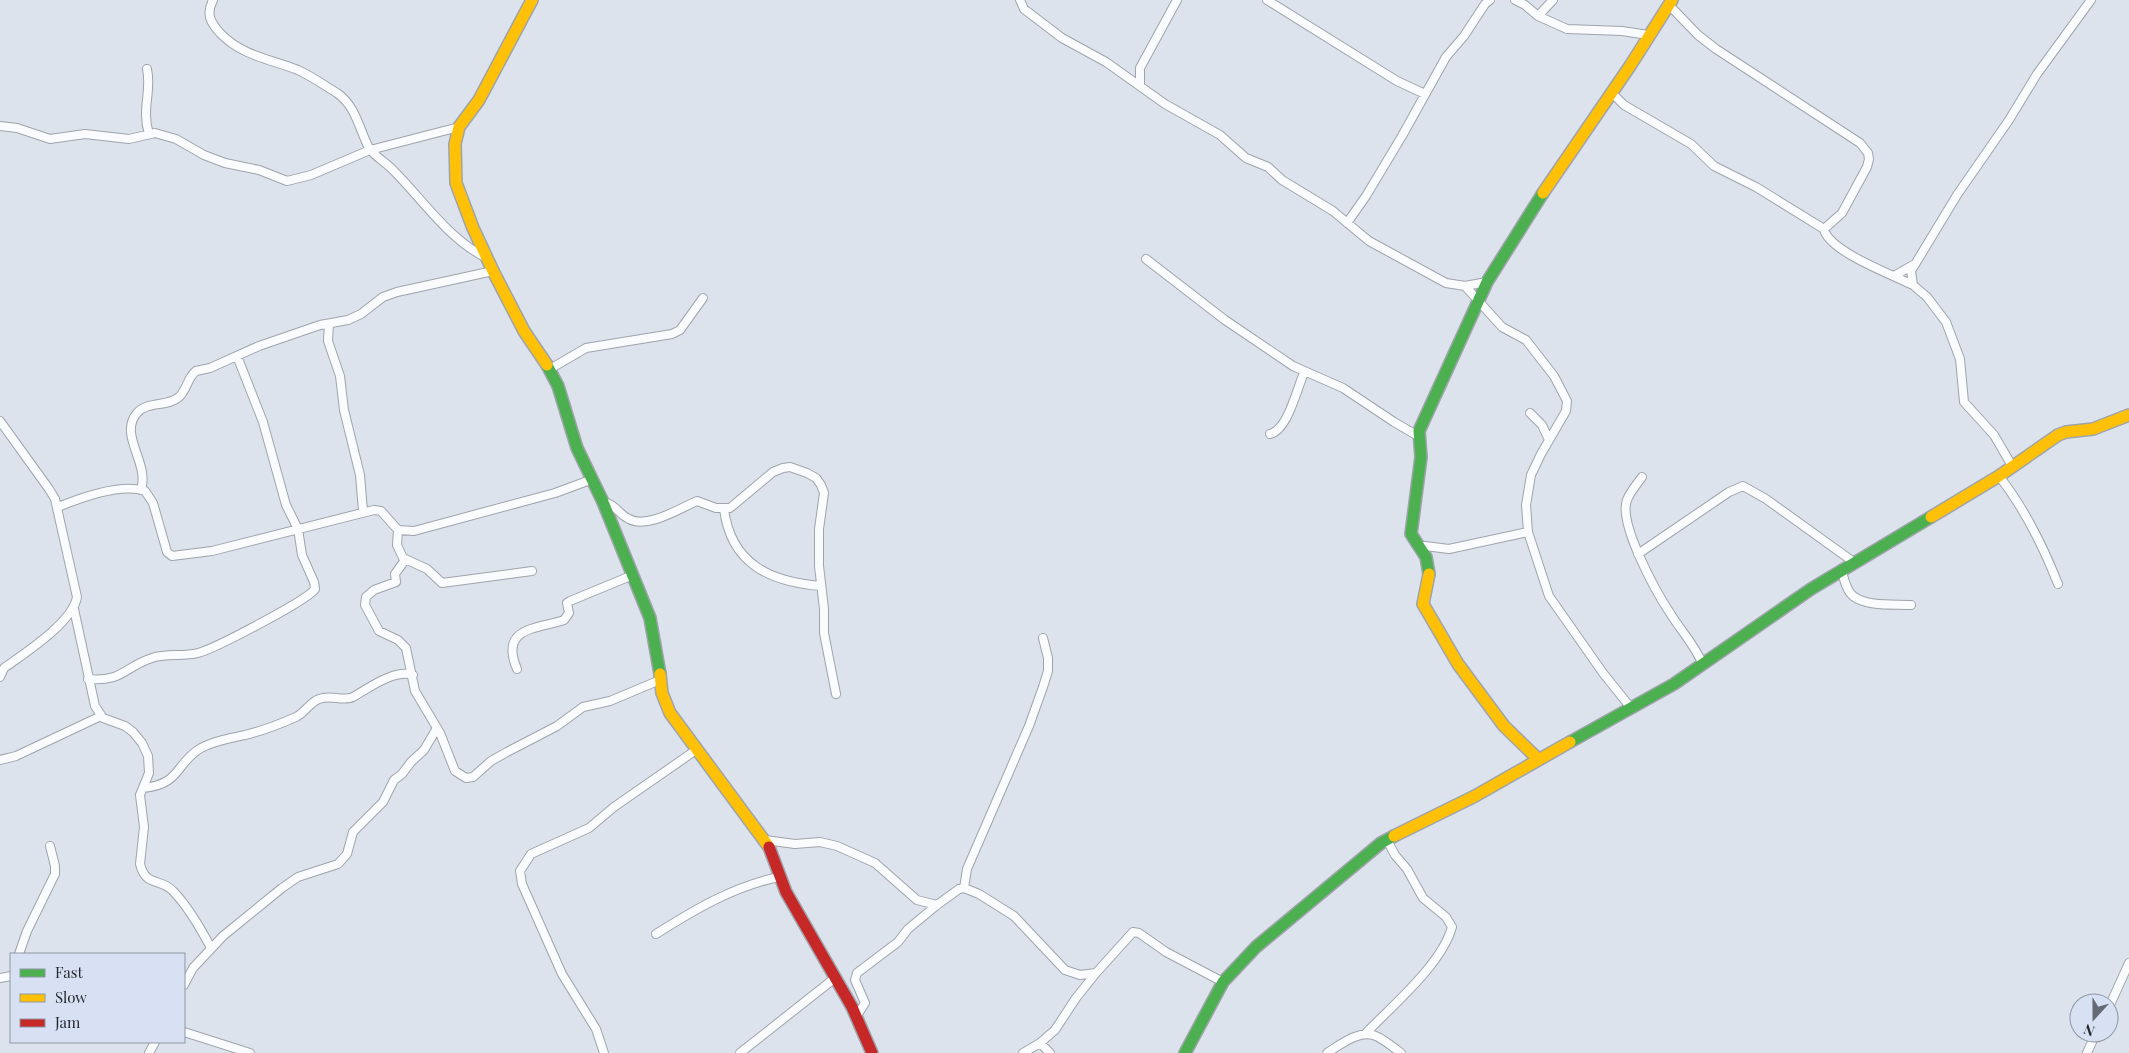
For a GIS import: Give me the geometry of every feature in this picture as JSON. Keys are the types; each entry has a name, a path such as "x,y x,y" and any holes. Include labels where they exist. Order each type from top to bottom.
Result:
{"street":[{"path":"213,0 208,12 210,21 226,39 247,54 305,74 338,94 352,110 370,150 394,170 462,243 488,259"},
{"path":"532,0 479,100 459,127 455,144 454,169 456,184 492,271 508,296 524,331 550,369 558,386 573,439 603,502 654,633 664,702 696,750 723,783 764,840 776,864 779,877 856,1017 872,1053"},
{"path":"1020,0 1024,9 1062,38 1106,62 1165,104 1220,134 1248,160 1268,167 1282,180 1321,203 1369,241 1427,275 1446,283 1464,286 1487,282"},
{"path":"1140,85 1140,68 1177,0"},
{"path":"1267,0 1397,81 1425,94"},
{"path":"1347,223 1399,142 1446,57 1464,36 1485,4 1490,0"},
{"path":"1514,0 1525,5 1538,16 1567,29 1622,32 1648,36"},
{"path":"1538,16 1552,0"},
{"path":"1913,285 1910,276 1914,265 1957,195 2009,120 2037,74 2091,0"},
{"path":"1418,436 1487,282 1553,178 1630,66 1670,3 1698,34 1716,49 1845,132 1866,149 1869,159 1867,167 1842,212 1824,229"},
{"path":"147,69 149,82 145,108 149,134"},
{"path":"1611,92 1624,105 1691,144 1714,166 1756,187 1824,229 1825,234 1838,247 1913,285 1927,297 1946,322 1960,359 1964,402 1994,435 2012,466"},
{"path":"0,126 17,128 50,139 85,134 129,139 155,133 176,138 204,155 225,163 259,170 287,181 311,175 370,150 459,127"},
{"path":"1146,259 1225,320 1304,373 1321,377 1343,388 1418,436 1422,445 1422,457 1417,481 1411,534 1426,557 1429,568 1429,582 1423,604 1458,664 1504,726 1538,759"},
{"path":"1894,276 1914,265"},
{"path":"141,490 144,475 131,435 132,421 141,409 178,398 196,372 269,342 320,324 348,320 360,314 383,297 397,292 492,271"},
{"path":"1464,286 1502,328 1526,340 1561,387 1567,401 1567,407 1534,467 1529,482 1526,505 1528,532 1549,596 1603,673 1631,708"},
{"path":"550,369 586,348 672,334 680,330 703,298"},
{"path":"329,324 328,341 340,376 344,410 360,475 363,511"},
{"path":"88,679 114,678 152,658 199,653 303,600 313,592 315,586 302,555 298,529 286,505 262,422 237,356"},
{"path":"1270,434 1277,432 1286,418 1304,373"},
{"path":"1530,413 1542,425 1549,440"},
{"path":"1185,1053 1223,982 1256,947 1284,922 1387,840 1475,796 1704,665 1792,602 1999,476 2058,435 2066,432 2092,429 2129,415"},
{"path":"0,421 49,489 58,507 60,525 77,597 74,609 65,621 2,668 0,676"},
{"path":"603,502 614,505 627,518 639,522 668,514 697,501 724,509 738,503 773,472 783,468 790,467 816,478 824,493 818,544 824,609 824,633 836,694"},
{"path":"1999,476 2021,505 2048,559 2058,584"},
{"path":"1642,477 1627,499 1626,507 1631,537 1664,605 1691,642 1704,665"},
{"path":"58,507 75,500 126,488 141,490 148,494 154,503 165,548 168,554 172,556 212,551 363,511 381,511 398,530 414,531 555,493 593,479"},
{"path":"1638,554 1729,492 1743,486 1766,499 1855,563"},
{"path":"724,509 728,532 742,556 750,564 769,574 799,584 821,586"},
{"path":"398,530 397,545 405,560 427,569 440,582 445,584 532,571"},
{"path":"1419,547 1448,549 1528,532"},
{"path":"405,560 395,574 397,579 395,584 374,590 366,597 365,603 379,631 398,640 406,648 416,691 437,728 455,771 464,777 469,778 491,761 539,737 583,707 610,701 660,680"},
{"path":"1842,571 1852,596 1871,602 1911,605"},
{"path":"518,668 512,652 517,637 522,631 531,627 564,620 569,614 567,603 570,601 633,575"},
{"path":"74,609 94,706 101,716 129,729 147,752 149,770 140,797 144,827 140,864 142,869 148,879 169,887 198,926 211,948"},
{"path":"964,888 967,869 1029,726 1043,687 1048,670 1048,658 1043,638"},
{"path":"143,788 165,784 204,746 262,730 294,718 302,714 320,698 348,698 376,683 399,674 413,675"},
{"path":"0,760 16,756 101,716"},
{"path":"185,983 193,968 223,936 289,882 298,877 338,864 342,860 347,852 353,832 383,802 394,780 424,750 437,728"},
{"path":"604,1053 592,1022 562,974 522,884 520,871 530,854 589,828 614,807 696,750"},
{"path":"764,840 795,844 820,842 837,846 874,863 917,900 937,905"},
{"path":"1327,1053 1345,1042 1366,1033 1430,965 1444,946 1452,927 1446,917 1423,898 1408,869 1395,855 1387,840"},
{"path":"20,953 27,931 55,874 56,866 50,846"},
{"path":"656,934 680,919 735,891 760,881 779,877"},
{"path":"856,1017 865,1003 855,980 857,973 898,942 908,929 937,905 959,889 964,888 974,891 1014,916 1065,970 1080,975 1096,973"},
{"path":"1023,1053 1040,1044 1064,1018 1076,998 1096,973 1133,932 1139,933 1166,952 1223,982"},
{"path":"2115,993 2129,963"},
{"path":"740,1053 835,978"},
{"path":"185,1032 250,1053"},
{"path":"1366,1033 1378,1036 1402,1053"},
{"path":"1040,1044 1050,1053"}],"traffic: fast":[{"path":"1429,574 1426,557 1411,534 1421,457 1419,431 1487,282 1543,193"},
{"path":"547,365 558,386 577,448 603,502 650,618 660,674"},
{"path":"1570,742 1674,684 1811,589 1931,517"},
{"path":"1185,1053 1223,982 1256,947 1381,843 1394,836"}],"traffic: slow":[{"path":"532,0 479,100 459,127 455,144 456,183 473,228 493,271 524,331 547,365"},
{"path":"1543,193 1630,66 1672,0"},
{"path":"1931,517 1999,476 2058,435 2066,432 2093,429 2129,415"},
{"path":"1429,574 1423,604 1458,664 1504,726 1538,759"},
{"path":"660,674 662,693 670,713 769,847"},
{"path":"1394,836 1475,796 1570,742"}],"traffic: jam":[{"path":"769,847 786,892 852,1007 872,1053"}]}
